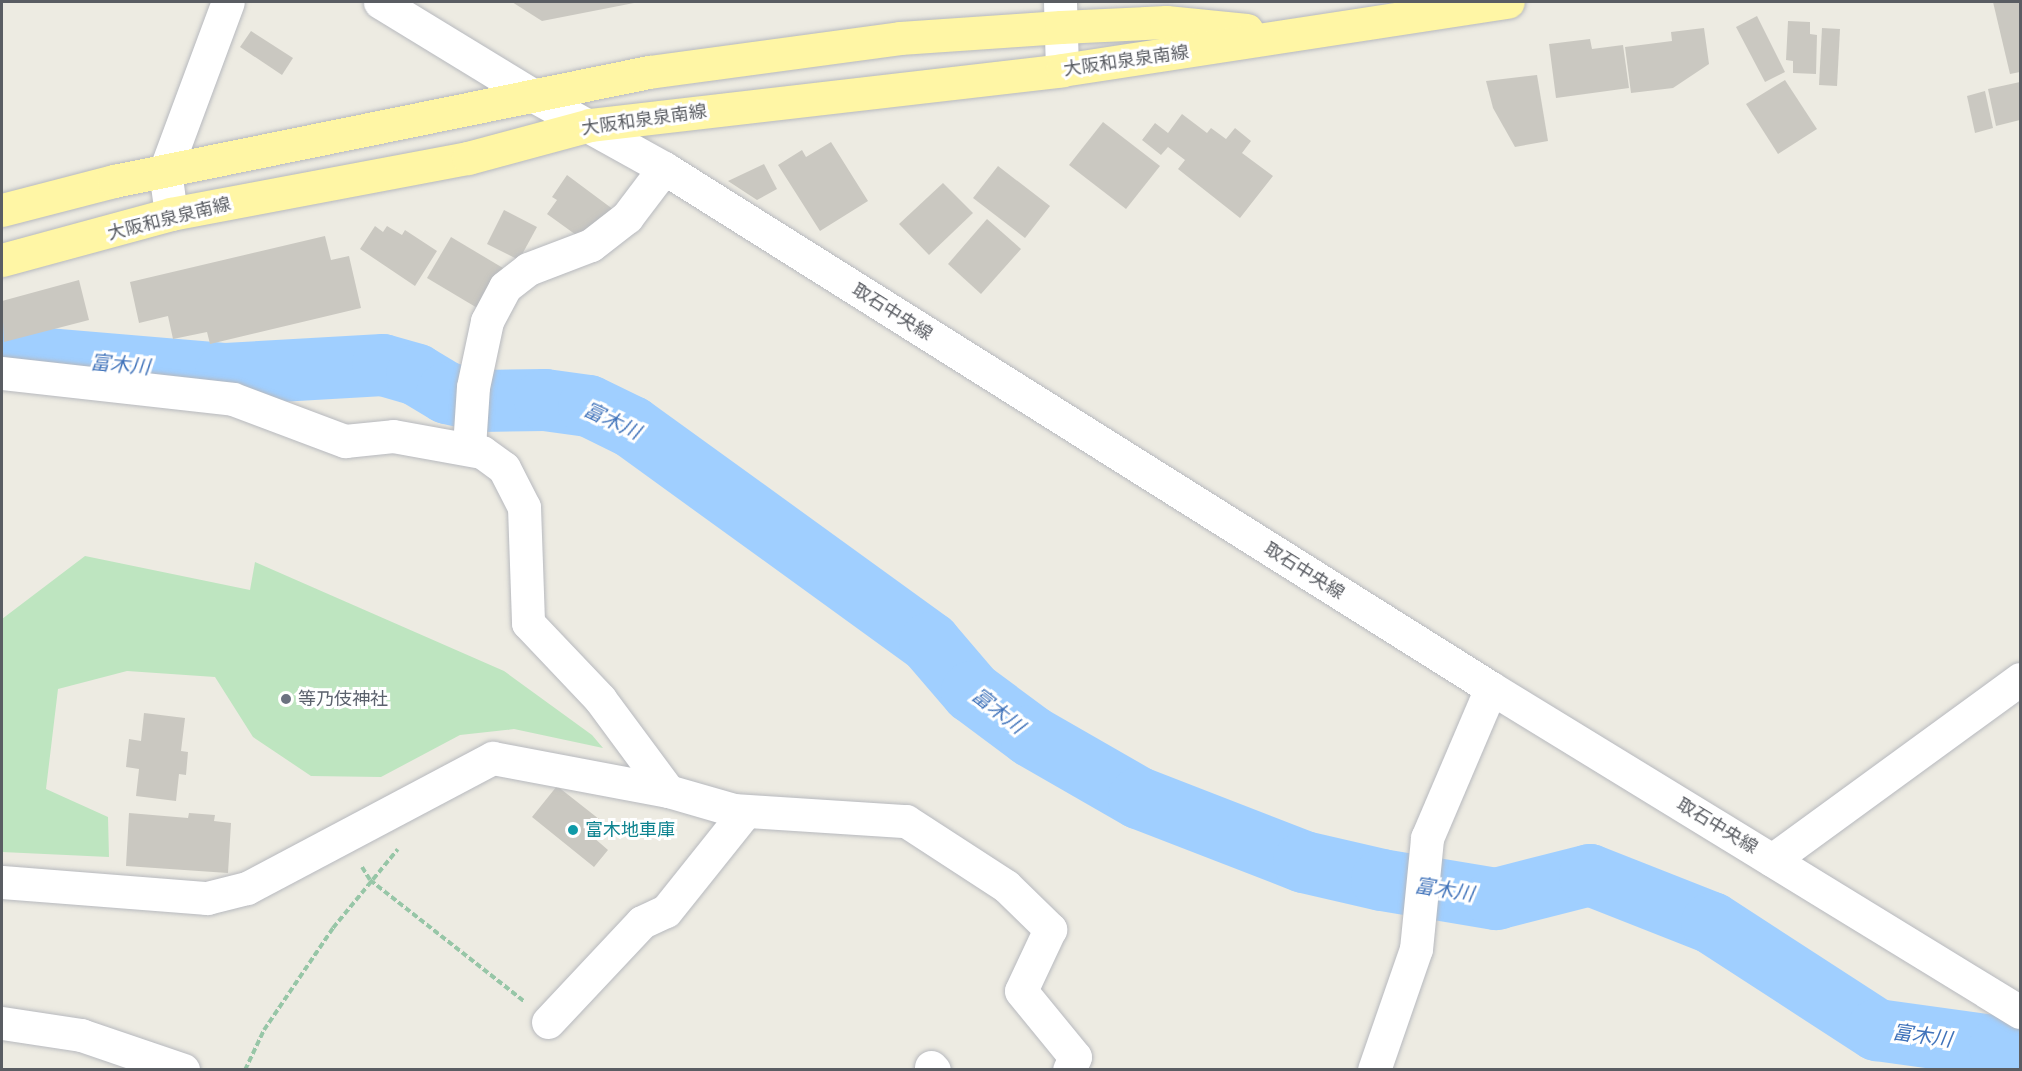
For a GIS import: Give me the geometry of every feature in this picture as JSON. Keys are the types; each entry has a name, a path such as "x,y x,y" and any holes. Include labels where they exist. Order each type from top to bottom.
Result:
{"main road":[{"name":"大阪和泉泉南線","path":"2,260 171,214 468,158 590,125 1062,70 1508,2"},
{"name":"大阪和泉泉南線","path":"2,210 165,171 649,72 1060,14 1296,35"}],"street":[{"path":"171,214 165,171 228,2"},
{"name":"取石中央線","path":"380,2 534,96 664,168 1491,688 2020,1012"},
{"path":"1060,14 1062,70"},
{"path":"470,434 472,387 487,321 505,287 528,269 591,245 627,217 664,168"},
{"path":"2,374 233,399 345,441 393,436 470,434 504,468 524,507 528,623 600,699 668,791"},
{"path":"1772,860 2020,679"},
{"path":"1374,1070 1416,949 1426,838 1491,688"},
{"path":"2,882 207,898 247,888 343,835 493,758 668,791 745,812 906,822 1006,886 1050,929 1021,991 1075,1057 1069,1070"},
{"path":"548,1022 642,922 666,911 745,812"},
{"path":"2,1023 81,1035 183,1070"}],"path":[{"path":"343,835 370,880 548,1022"},
{"path":"245,1070 264,1030 370,880 400,847"}],"green space":[{"path":"85,556 250,590 255,562 504,671 592,735 603,748 514,729 460,735 381,777 311,776 253,737 215,677 127,671 58,689 46,789 108,817 109,857 2,852 2,619"}],"building":[{"path":"512,2 634,2 634,3 542,21"},
{"path":"1993,2 2020,2 2020,72 2010,74"},
{"path":"1757,16 1785,72 1765,82 1736,27"},
{"path":"1788,21 1810,22 1810,34 1817,35 1816,74 1793,73 1793,61 1786,60"},
{"path":"1704,28 1709,64 1673,88 1631,93 1625,47 1672,41 1671,32"},
{"path":"1822,28 1840,29 1837,86 1819,85"},
{"path":"251,31 293,58 282,75 240,47"},
{"path":"1590,39 1592,49 1623,45 1629,88 1556,98 1549,44"},
{"path":"1537,75 1548,141 1515,147 1493,108 1486,81"},
{"path":"1785,80 1817,129 1778,154 1746,104"},
{"path":"2020,82 2020,120 1996,126 1988,89"},
{"path":"1985,91 1993,128 1975,133 1967,96"},
{"path":"1182,114 1207,133 1211,128 1226,139 1235,128 1251,141 1242,153 1273,176 1240,218 1178,169 1185,160 1168,147 1161,155 1142,140 1155,123 1168,133"},
{"path":"1103,122 1160,166 1126,209 1069,165"},
{"path":"831,142 868,201 820,231 778,165 802,150 806,157"},
{"path":"764,164 777,189 757,200 728,181"},
{"path":"998,166 1050,206 1025,238 973,198"},
{"path":"567,175 614,210 590,245 547,214 557,200 552,197"},
{"path":"943,183 973,213 929,255 899,224"},
{"path":"504,210 537,227 519,260 487,244"},
{"path":"987,219 1021,249 981,294 948,264"},
{"path":"375,226 383,232 387,226 402,235 405,230 437,251 415,286 360,249"},
{"path":"325,236 331,260 349,256 361,308 210,344 207,332 173,339 168,316 139,323 130,282"},
{"path":"451,237 503,268 479,309 427,278"},
{"path":"79,280 89,320 4,342 2,301"},
{"path":"144,713 185,718 181,751 188,752 186,775 179,774 176,801 136,796 139,769 126,767 129,739 141,741"},
{"name":"富木地車庫","path":"557,786 604,823 593,837 608,850 594,867 532,817"},
{"path":"129,813 188,818 189,813 215,815 214,821 231,823 228,873 126,866"}],"waterway":[{"name":"富木川","path":"2,349 34,358 226,374 383,365 417,375 447,393 481,401 545,400 589,406 632,427 930,643 972,692 1031,736 1139,798 1304,862 1382,880 1496,899 1590,875 1712,923 1877,1030 2000,1047 2020,1057"}],"place":[{"name":"等乃伎神社","path":"286,699"},
{"name":"富木地車庫","path":"573,830"}]}
